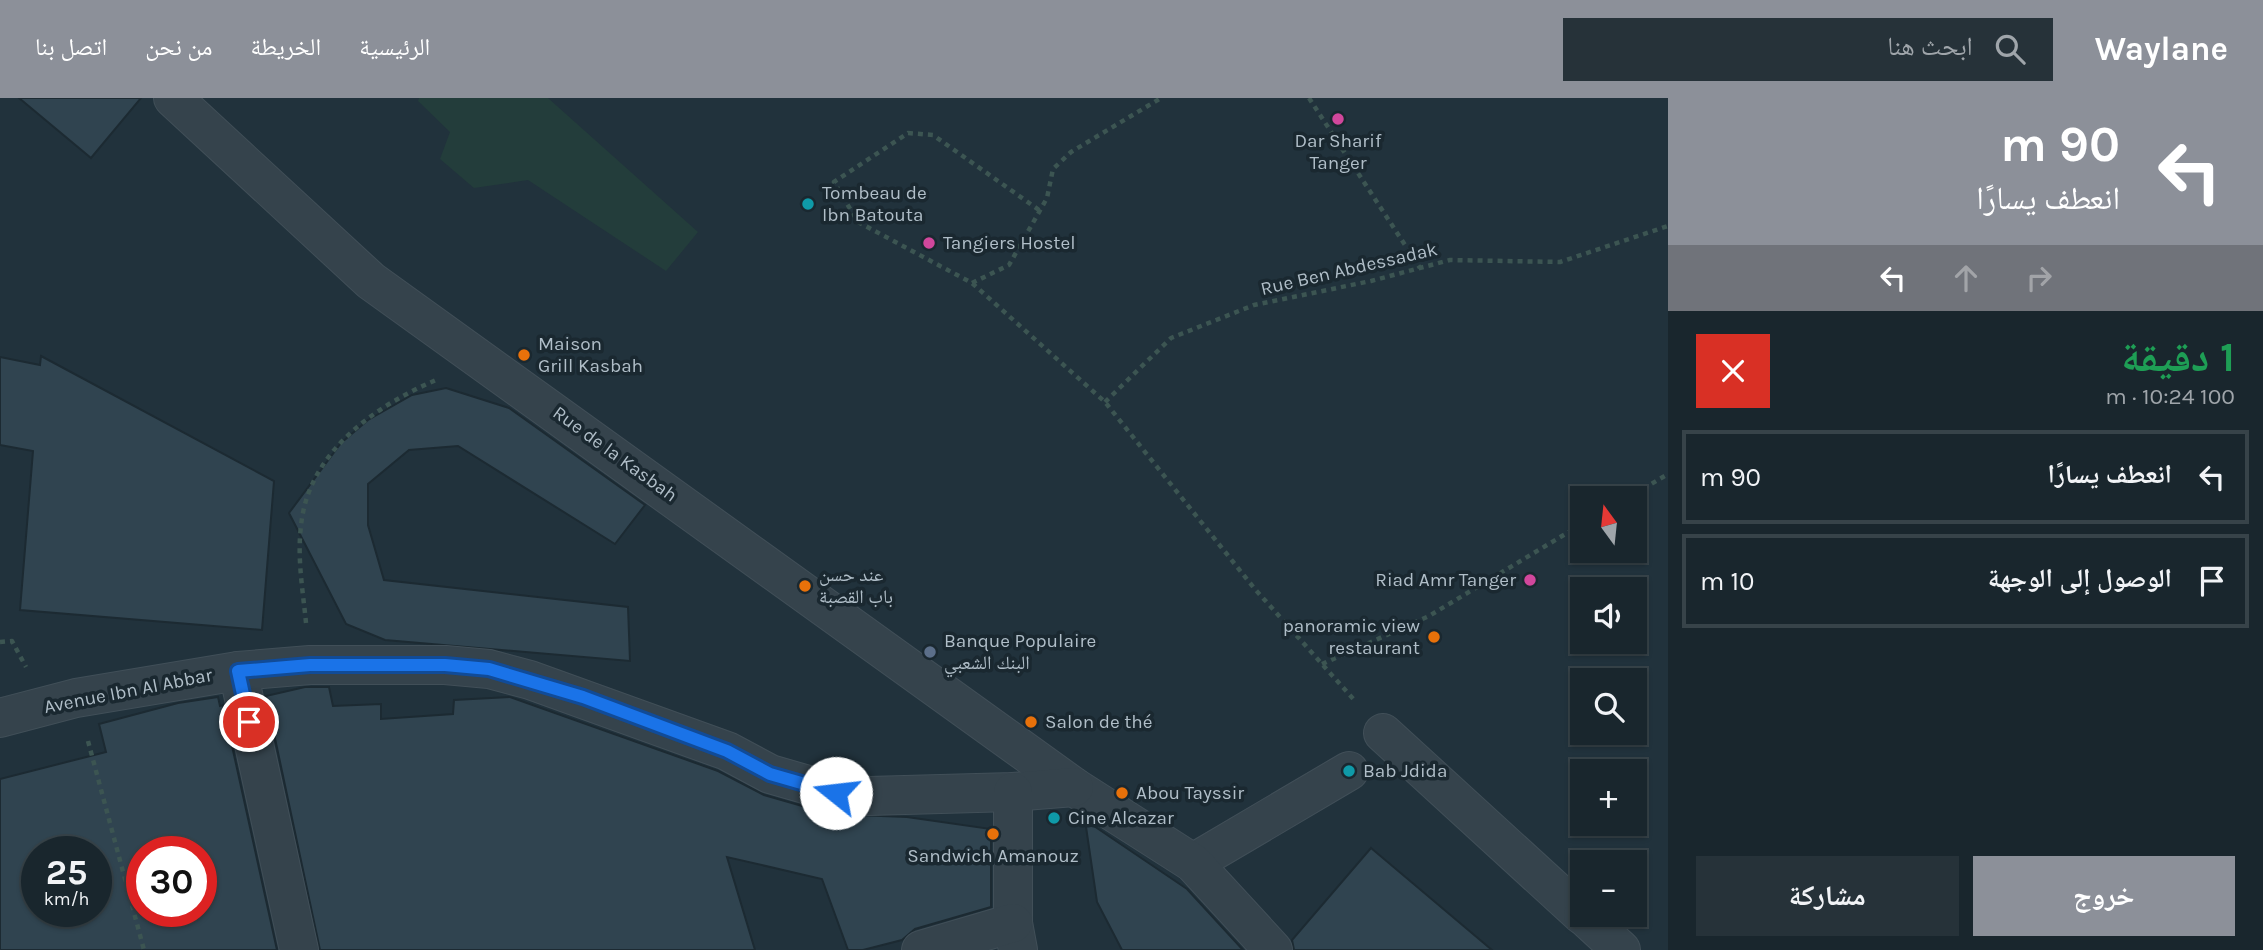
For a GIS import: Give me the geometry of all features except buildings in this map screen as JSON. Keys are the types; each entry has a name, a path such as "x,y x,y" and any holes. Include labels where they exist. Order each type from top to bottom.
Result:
{"street":[{"name":"Rue de la Kasbah","path":"173,98 371,281 485,360 1074,787 1193,863 1273,950"},
{"name":"Avenue Ibn Al Abbar","path":"0,718 76,698 238,671 310,665 445,665 506,673 583,697 727,751 770,774 836,793 869,796 1013,792 1074,787"},
{"path":"238,671 299,950"},
{"path":"1383,733 1570,904"},
{"path":"1193,863 1349,771"},
{"path":"921,950 1015,937 1013,792"},
{"path":"1595,927 1621,950"}],"path":[{"path":"972,283 1009,265 1047,198 1053,169 1071,152 1161,98"},
{"path":"1309,98 1420,268"},
{"path":"1040,210 933,135 908,133 834,182 858,222 972,283 1105,402 1254,588 1383,733"},
{"name":"Rue Ben Abdessadak","path":"1105,402 1171,338 1254,305 1450,260 1560,262 1668,227"},
{"path":"310,665 299,556 301,525 313,481 345,437 375,411 410,392 485,360"},
{"path":"1647,486 1668,474"},
{"path":"1322,664 1429,617 1570,531"},
{"path":"0,642 12,641"},
{"path":"76,698 144,950"}],"green space":[{"path":"419,98 548,98 698,232 666,271 528,180 474,188 440,159 450,132 418,101"}],"place":[{"name":"Dar Sharif Tanger","path":"1338,119"},
{"name":"Tombeau de Ibn Batouta","path":"808,204"},
{"name":"Tangiers Hostel","path":"929,243"},
{"name":"Maison Grill Kasbah","path":"524,355"},
{"name":"Riad Amr Tanger","path":"1530,580"},
{"name":"عند حسن باب القصبة","path":"805,586"},
{"name":"panoramic view restaurant","path":"1434,637"},
{"name":"Banque Populaire البنك الشعبي","path":"930,652"},
{"name":"Salon de thé","path":"1031,722"},
{"name":"Bab Jdida","path":"1349,771"},
{"name":"Abou Tayssir","path":"1122,793"},
{"name":"Cine Alcazar","path":"1054,818"},
{"name":"Sandwich Amanouz","path":"993,834"}],"route":[{"path":"249,722 238,671 310,665 473,667 506,673 583,697 727,751 770,774 836,793"}]}
